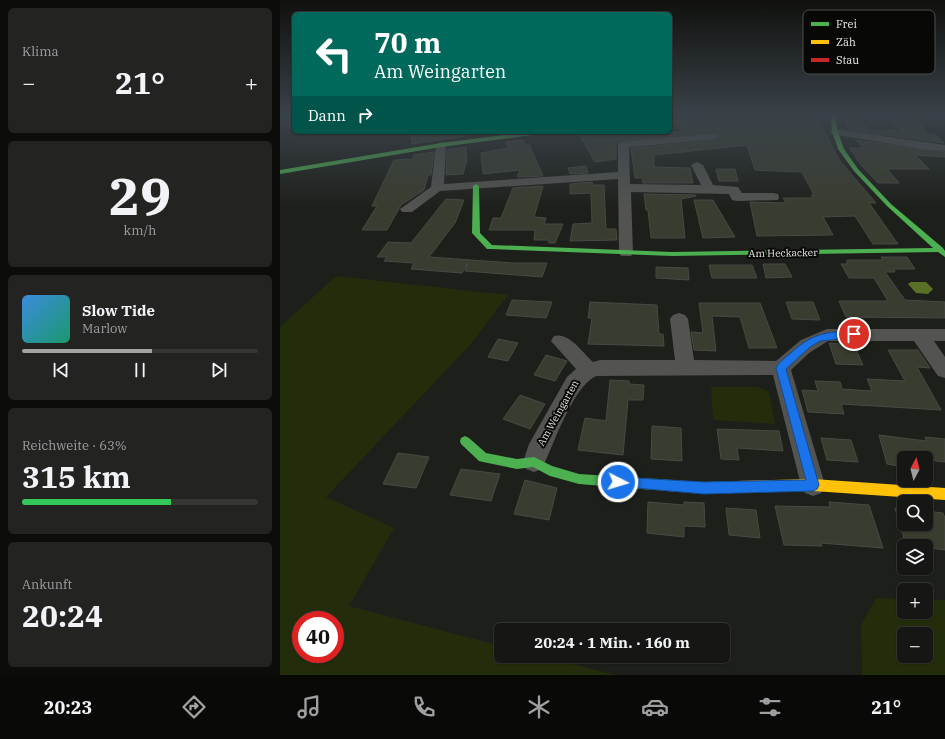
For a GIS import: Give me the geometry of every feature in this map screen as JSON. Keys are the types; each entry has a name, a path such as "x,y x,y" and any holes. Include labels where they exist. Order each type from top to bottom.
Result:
{"street":[{"path":"280,172 432,146"},
{"path":"437,188 441,146"},
{"path":"623,146 626,252"},
{"path":"840,146 856,170 889,205 943,252"},
{"path":"928,146 945,148"},
{"path":"697,165 709,189"},
{"path":"407,209 437,188 476,186 625,182 734,190 737,197 773,197"},
{"name":"Am Heckacker","path":"476,186 476,233 490,247 672,254 943,252"},
{"path":"679,319 686,368"},
{"path":"560,341 588,370 600,367 781,368 807,344 816,338 827,335 945,335"},
{"path":"919,335 945,371"},
{"path":"781,368 813,485"},
{"name":"Am Weingarten","path":"534,462 536,451 574,382 580,374 588,370"},
{"path":"465,442 483,457 517,464 534,462 550,471 579,479 704,488 813,485 945,494"}],"shaded area":[{"path":"336,276 508,295 470,345 326,497 394,528 349,606 494,644 494,663 568,663 615,675 280,675 280,327"},
{"path":"911,282 926,282 933,289 928,294 916,293 908,284"},
{"path":"711,387 759,387 769,392 775,424 713,420"},
{"path":"876,598 897,599 897,619 933,619 933,599 945,600 945,675 862,675 861,625"}],"building":[{"path":"508,146 530,146 543,176 517,177 520,170 483,174 481,153 508,148"},
{"path":"586,146 616,146 616,159 595,162"},
{"path":"647,146 733,146 654,155 654,167 690,168 693,183 643,183 642,178 635,178 631,148"},
{"path":"747,146 832,146 840,161 876,203 869,203 898,244 873,244 855,216 823,217 833,235 757,236 750,202 786,203 783,198 813,198 811,195 814,195 802,172 755,170"},
{"path":"862,146 904,146 945,152 945,157 915,155 929,169 887,169 899,183 878,183 862,166 849,148 863,148"},
{"path":"466,147 467,160 463,174 446,175 447,150"},
{"path":"434,152 431,175 428,175 424,190 401,205 387,230 362,230 377,206 372,206 394,160 414,159 413,155"},
{"path":"586,166 588,173 570,174 568,168"},
{"path":"716,169 735,169 738,181 719,181"},
{"path":"592,182 593,185 604,185 606,229 616,229 617,240 570,241 573,224 592,223 591,193 570,194 570,184"},
{"path":"543,186 534,217 546,218 544,224 563,224 555,243 549,243 548,240 534,240 535,230 489,230 493,218 501,218 513,188"},
{"path":"644,194 696,195 681,199 685,238 651,238 648,210 646,210"},
{"path":"446,199 464,200 455,223 429,257 513,263 547,263 542,277 465,271 468,263 462,273 411,269 414,263 384,261 387,257 377,257 388,242 411,243"},
{"path":"694,200 713,200 735,237 703,238"},
{"path":"881,257 907,257 915,269 894,269 895,272 885,272 905,300 945,302 945,318 846,317 839,301 888,301 874,278 849,278 841,264 847,264 847,260 883,260"},
{"path":"763,264 785,264 792,277 766,278"},
{"path":"709,265 752,265 757,278 712,278"},
{"path":"656,267 688,268 689,280 656,278"},
{"path":"512,300 552,302 546,318 506,315"},
{"path":"590,302 657,305 659,334 663,334 664,346 588,344 592,318 588,318"},
{"path":"786,302 813,302 820,320 792,319"},
{"path":"699,303 760,303 777,348 749,348 740,317 712,316 716,351 694,350 691,332 703,333"},
{"path":"498,339 518,343 508,361 488,357"},
{"path":"829,343 854,345 863,365 836,364"},
{"path":"888,350 918,350 930,368 917,367 941,410 841,404 844,414 808,412 802,390 818,391 815,381 840,382 842,389 872,391 867,379 905,381"},
{"path":"546,355 567,361 555,381 534,375"},
{"path":"610,380 629,381 629,384 644,385 643,400 628,400 623,455 578,450 585,418 606,421"},
{"path":"520,395 545,404 530,429 503,419"},
{"path":"652,426 681,428 682,461 651,459"},
{"path":"717,429 779,431 783,451 737,448 739,460 721,459"},
{"path":"879,435 926,441 925,437 945,439 945,462 935,461 933,458 933,451 897,451 897,466 887,464"},
{"path":"821,438 851,440 858,462 827,460"},
{"path":"398,453 429,457 416,488 383,484"},
{"path":"461,469 500,474 491,501 450,495"},
{"path":"525,480 557,488 549,520 514,514"},
{"path":"648,502 684,505 684,502 704,503 705,527 684,526 684,537 647,533"},
{"path":"829,502 869,505 883,548 821,543 822,546 784,545 775,506 830,507"},
{"path":"726,508 756,510 760,538 729,535"},
{"path":"933,512 943,513 945,518 945,550 933,548 933,539 904,539 902,531 933,531"}],"traffic: fast":[{"path":"280,172 432,146"},
{"path":"840,146 856,170 889,205 945,255"},
{"path":"476,186 476,233 490,247 672,254 940,250"},
{"path":"465,441 483,457 517,464 534,462 550,471 579,479 704,488 736,487"}],"traffic: slow":[{"path":"736,487 813,485 945,494"}],"route":[{"path":"618,482 704,488 796,487 813,485 796,417 781,368 807,344 816,338 827,335 854,334"}]}
